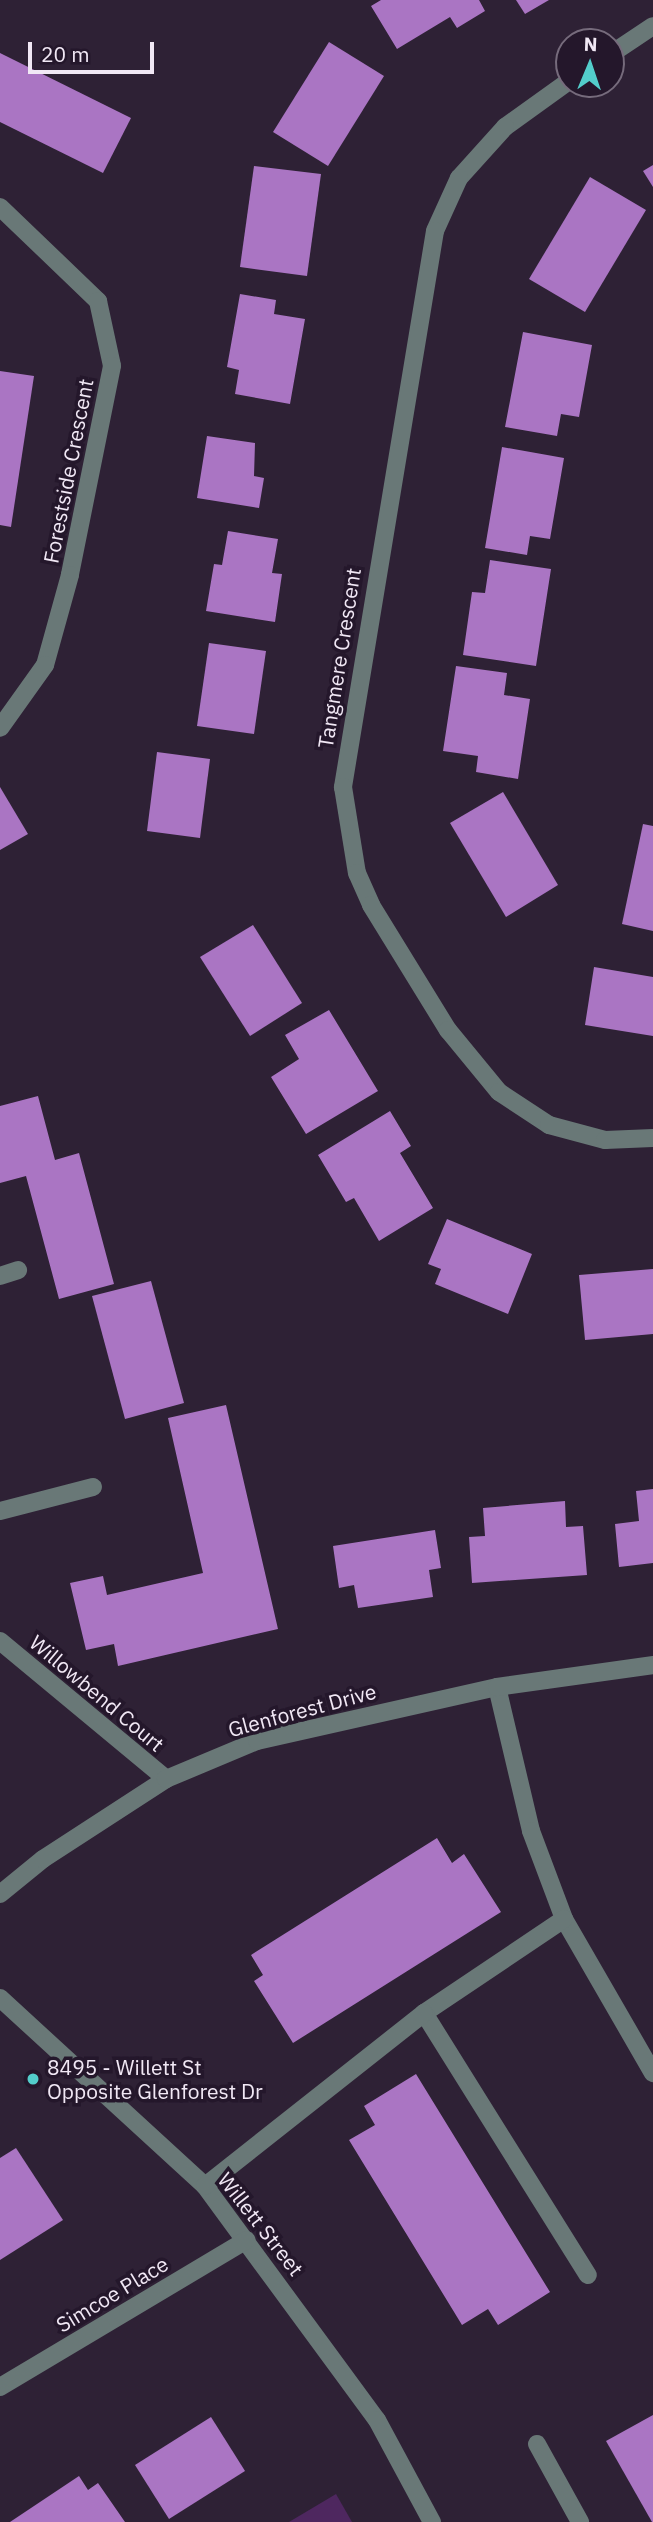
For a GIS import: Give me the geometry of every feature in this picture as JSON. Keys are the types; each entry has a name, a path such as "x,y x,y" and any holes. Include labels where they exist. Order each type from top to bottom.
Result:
{"street":[{"path":"625,45 653,26"},
{"name":"Tangmere Crescent","path":"555,91 505,127 459,178 435,231 342,787 357,873 371,905 448,1030 499,1092 549,1125 605,1140 653,1138"},
{"name":"Forestside Crescent","path":"0,207 98,301 112,366 70,575 45,665 0,728"},
{"path":"0,1276 18,1270"},
{"path":"0,1511 93,1487"},
{"name":"Willowbend Court","path":"0,1641 166,1779"},
{"name":"Glenforest Drive","path":"0,1894 43,1859 166,1779 257,1741 497,1687 653,1665"},
{"path":"497,1687 531,1831 564,1919 653,2073"},
{"path":"205,2186 424,2013 564,1919"},
{"name":"Willett Street","path":"0,1998 205,2186 376,2420 432,2522"},
{"path":"424,2013 589,2275"},
{"name":"Simcoe Place","path":"0,2387 247,2240"},
{"path":"537,2444 580,2522"}],"shaded area":[{"path":"336,2494 352,2522 289,2522"}],"building":[{"path":"381,0 479,0 485,11 457,28 450,17 397,49 371,6"},
{"path":"516,0 549,0 525,14"},
{"path":"329,42 384,76 328,166 273,132"},
{"path":"0,53 131,118 103,173 0,122"},
{"path":"653,165 653,187 643,171"},
{"path":"254,166 321,174 307,276 240,267"},
{"path":"590,177 646,210 585,312 529,279"},
{"path":"240,294 276,300 274,314 305,319 290,404 235,394 239,370 227,367"},
{"path":"523,332 592,345 579,417 561,414 557,436 505,427"},
{"path":"0,371 34,376 11,527 0,525"},
{"path":"207,436 255,443 254,476 264,478 259,508 197,498"},
{"path":"502,447 564,458 550,539 530,536 527,555 485,548"},
{"path":"228,531 278,539 272,573 282,574 275,622 206,611 214,564 222,565"},
{"path":"490,560 551,569 536,666 463,655 472,592 485,593"},
{"path":"209,643 266,651 254,734 197,726"},
{"path":"456,666 507,673 504,695 530,699 518,779 476,772 478,756 443,751"},
{"path":"157,752 210,759 200,838 147,831"},
{"path":"0,787 28,834 0,850"},
{"path":"503,792 558,885 506,917 450,823"},
{"path":"643,824 653,826 653,931 622,924"},
{"path":"253,925 302,1003 250,1036 200,957"},
{"path":"594,967 653,977 653,1036 585,1025"},
{"path":"329,1010 378,1091 306,1134 271,1077 299,1059 285,1035"},
{"path":"38,1096 55,1160 79,1153 114,1284 59,1299 26,1176 0,1183 0,1106"},
{"path":"390,1111 411,1146 400,1153 433,1208 379,1241 354,1198 346,1202 318,1155"},
{"path":"447,1219 532,1254 508,1314 435,1284 441,1269 428,1264"},
{"path":"653,1269 653,1334 585,1340 579,1275"},
{"path":"151,1281 184,1403 125,1419 92,1296"},
{"path":"226,1405 278,1629 118,1666 114,1644 86,1650 70,1583 103,1576 107,1595 203,1573 168,1418"},
{"path":"653,1489 653,1563 619,1567 615,1524 639,1521 636,1491"},
{"path":"565,1501 566,1527 583,1526 587,1575 472,1583 469,1537 485,1536 483,1508"},
{"path":"435,1530 441,1568 429,1570 433,1597 358,1608 354,1585 339,1588 333,1546"},
{"path":"437,1838 452,1863 464,1854 501,1912 293,2043 254,1981 263,1975 251,1955"},
{"path":"416,2074 550,2292 498,2325 488,2309 462,2325 349,2140 375,2125 364,2106"},
{"path":"16,2148 63,2220 0,2260 0,2158"},
{"path":"653,2415 653,2522 652,2522 606,2441"},
{"path":"211,2417 245,2471 169,2519 135,2465"},
{"path":"79,2476 88,2490 98,2483 125,2522 10,2522"}],"place":[{"name":"8495 - Willett St Opposite Glenforest Dr","path":"33,2079"}]}
